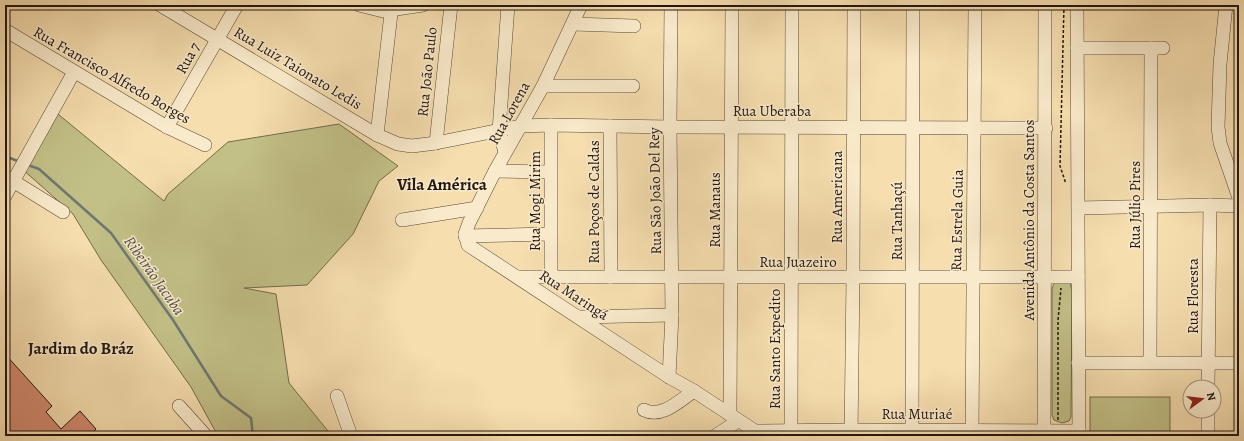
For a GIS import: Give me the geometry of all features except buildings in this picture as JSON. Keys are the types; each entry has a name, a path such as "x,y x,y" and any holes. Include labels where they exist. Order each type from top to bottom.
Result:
{"street":[{"name":"Rua Luiz Taionato Ledis","path":"160,5 377,135 405,146 436,143"},
{"name":"Rua 7","path":"167,127 237,5"},
{"path":"359,5 379,11 392,8 423,5"},
{"name":"Rua João Paulo","path":"436,143 451,5"},
{"path":"505,152 499,131 508,5"},
{"name":"Rua Lorena","path":"465,236 466,230 495,170 543,86 581,5"},
{"name":"Rua São João Del Rey","path":"669,377 672,315 670,127 671,5"},
{"name":"Rua Manaus","path":"732,5 731,278 734,418"},
{"name":"Rua Santo Expedito","path":"792,5 791,278 799,432"},
{"name":"Rua Americana","path":"851,433 854,5"},
{"name":"Rua Tanhaçú","path":"912,433 913,5"},
{"name":"Rua Estrela Guia","path":"972,433 975,5"},
{"name":"Avenida Antônio da Costa Santos","path":"1044,434 1046,128 1045,5"},
{"path":"1077,5 1079,434"},
{"path":"1226,5 1220,64 1218,127 1220,143 1239,198"},
{"path":"377,135 392,8"},
{"path":"573,24 634,26"},
{"name":"Rua Francisco Alfredo Borges","path":"5,30 167,127 204,145"},
{"name":"Rua Júlio Pires","path":"1077,48 1157,48 1151,207 1150,362"},
{"path":"5,196 9,179 24,163 74,72"},
{"path":"543,86 633,86"},
{"name":"Rua Uberaba","path":"436,143 521,126 551,125 732,128 1046,128"},
{"name":"Rua Mogi Mirim","path":"551,125 551,277"},
{"name":"Rua Poços de Caldas","path":"610,126 611,277"},
{"path":"495,170 550,172"},
{"path":"9,179 63,212"},
{"path":"1079,208 1210,205 1239,206"},
{"name":"Rua Floresta","path":"1208,379 1210,205"},
{"path":"402,220 477,208"},
{"path":"465,236 550,234"},
{"name":"Rua Maringá","path":"465,236 468,245 580,317 669,377"},
{"name":"Rua Juazeiro","path":"518,277 1078,277"},
{"path":"580,317 672,315"},
{"path":"1078,363 1239,363"},
{"name":"Rua Muriaé","path":"669,377 694,390 757,434 799,432 1079,434"},
{"path":"644,410 654,414 662,412 694,390"},
{"path":"337,396 351,436"},
{"path":"179,406 206,436"},
{"path":"715,436 734,418"},
{"path":"1208,419 1208,436"}],"path":[{"path":"1064,5 1060,166 1067,189"},
{"path":"1058,421 1058,320 1063,282"}],"shaded area":[{"path":"53,110 164,201 168,194 228,142 339,124 398,166 379,181 353,234 307,285 244,288 276,294 289,383 332,436 218,436 191,387 101,260 73,214 21,168"},
{"path":"1055,282 1070,282 1072,292 1071,417 1069,421 1062,423 1054,420 1052,415 1052,288"},
{"path":"1090,397 1170,397 1170,436 1090,436"}],"waterway":[{"name":"Ribeirão Jacuba","path":"5,156 20,162"},
{"name":"Ribeirão Jacuba","path":"28,165 39,169 111,233 173,320 221,396 251,418 253,436"}],"district":[{"name":"Vila América","path":"442,184"},
{"name":"Jardim do Bráz","path":"81,348"}]}
